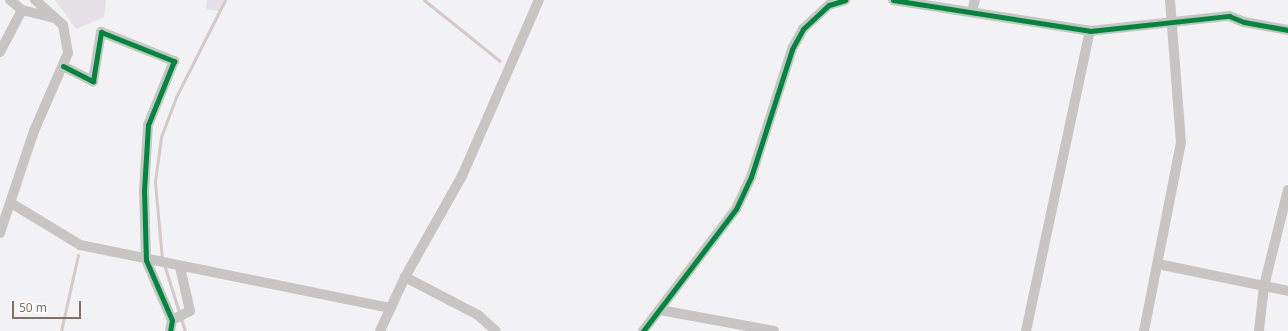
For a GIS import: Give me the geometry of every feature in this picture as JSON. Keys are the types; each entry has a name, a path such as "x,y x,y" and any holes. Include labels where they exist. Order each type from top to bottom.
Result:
{"street":[{"path":"10,0 22,10 56,19"},
{"path":"0,233 34,131 68,53 63,25 35,0"},
{"path":"380,331 405,277 462,176 539,0"},
{"path":"643,331 736,209 751,177 792,50 803,29 830,5 845,0"},
{"path":"893,0 972,11 1090,31 1171,20 1229,16 1288,30"},
{"path":"972,11 974,0"},
{"path":"1144,331 1181,143 1170,0"},
{"path":"0,52 22,10"},
{"path":"1026,331 1090,31"},
{"path":"63,66 93,81 101,32 174,61 148,125 144,190 149,260 172,320 170,331"},
{"path":"1258,331 1264,286 1288,190"},
{"path":"11,203 80,245 391,308"},
{"path":"1158,264 1288,291"},
{"path":"172,320 190,311 178,266"},
{"path":"405,277 478,315 496,331"},
{"path":"660,310 774,331"}],"shaded area":[{"path":"55,0 106,0 104,17 76,29"},
{"path":"207,0 223,0 219,11 206,9"}],"waterway":[{"path":"162,259 155,182 161,137 176,97 225,0"},
{"path":"424,0 500,61"},
{"path":"61,331 78,255"},
{"path":"164,264 185,331"}],"cycle path":[{"path":"643,331 736,209 751,177 792,49 803,29 829,5 845,0"},
{"path":"893,0 1090,31 1229,16 1244,22 1288,30"},
{"path":"63,66 93,81 101,32 174,61 148,125 144,190 146,260 172,320 170,331"}]}
